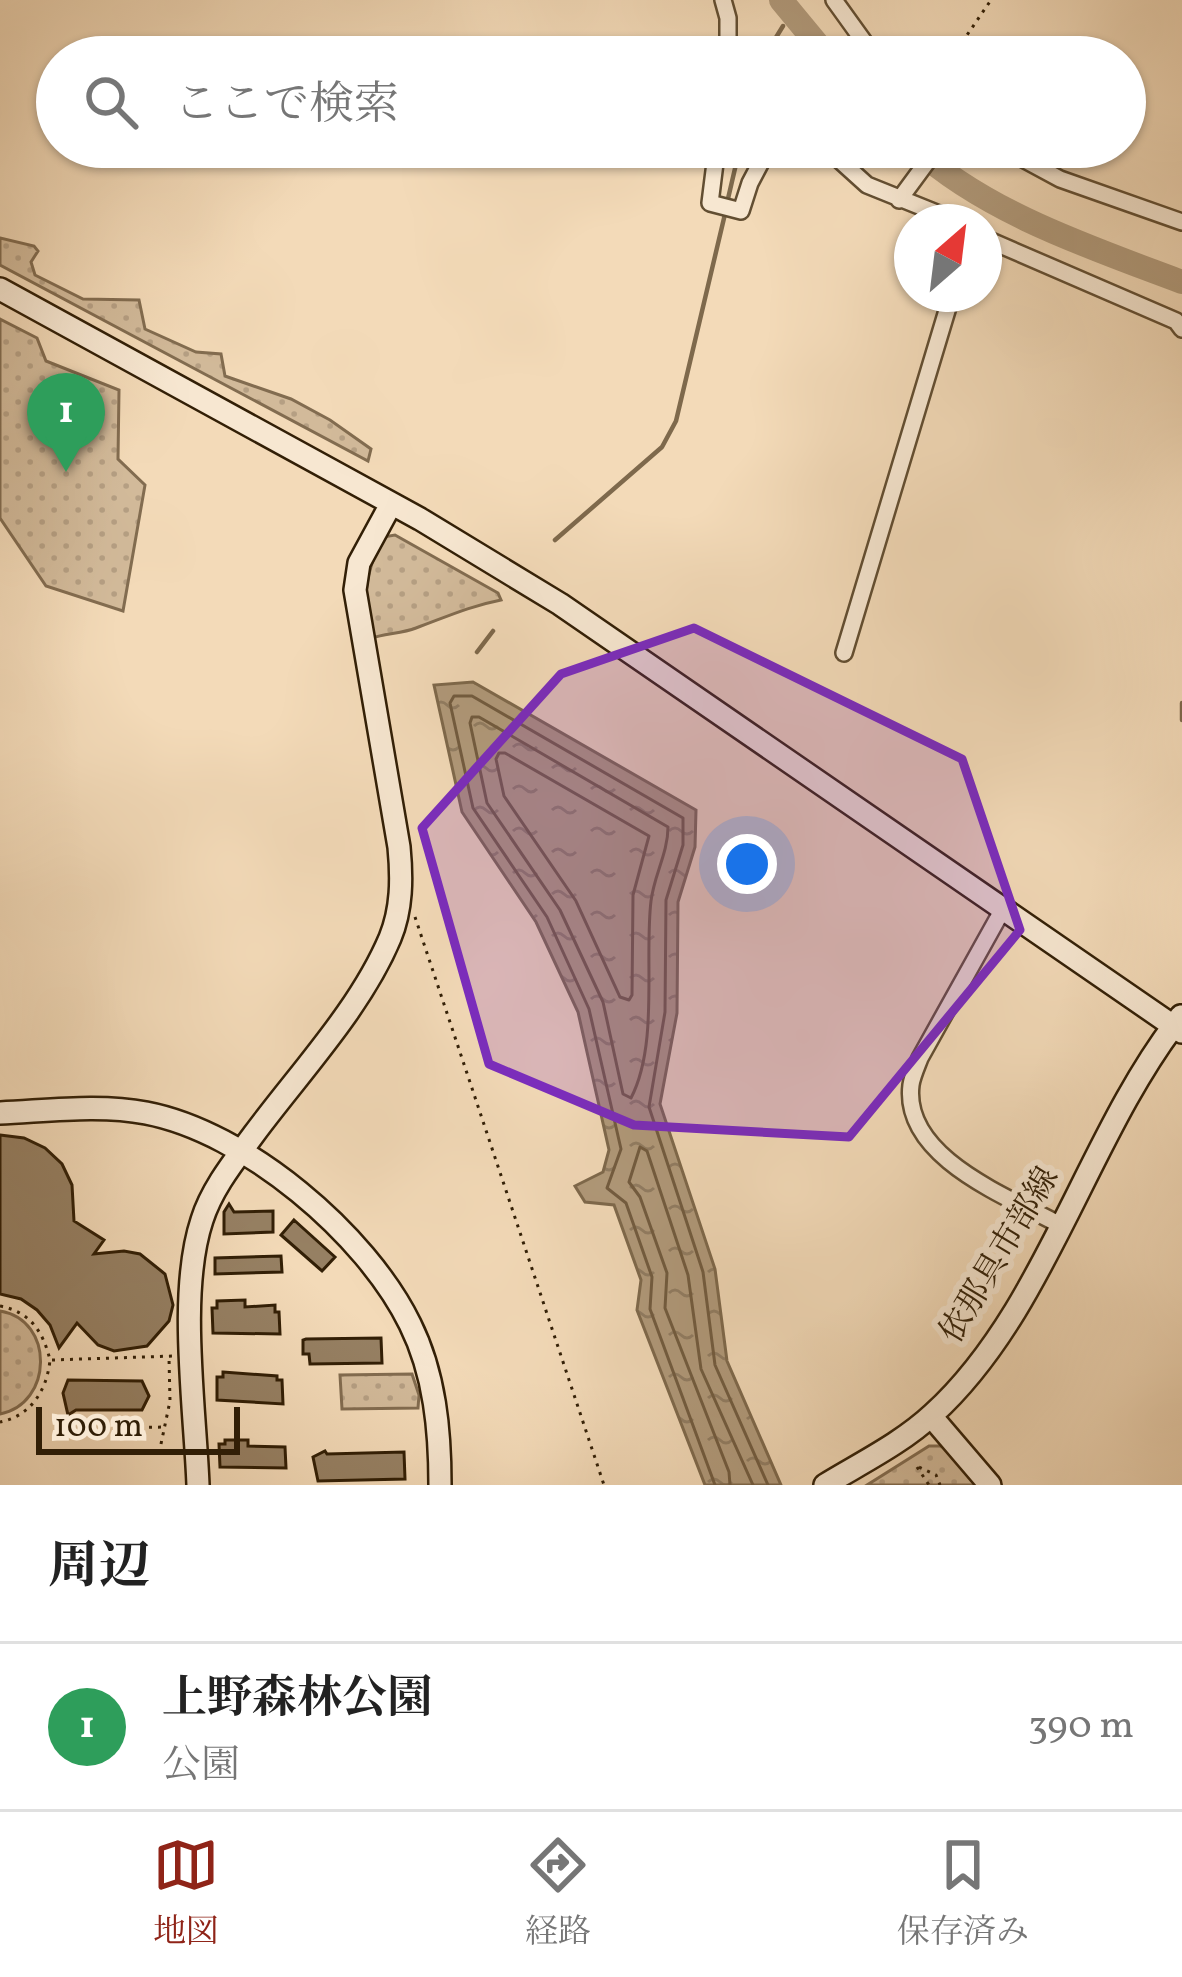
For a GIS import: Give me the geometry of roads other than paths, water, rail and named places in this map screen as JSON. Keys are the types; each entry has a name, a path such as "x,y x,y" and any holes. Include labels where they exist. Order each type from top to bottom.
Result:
{"street":[{"path":"723,0 728,36"},
{"path":"834,0 860,36"},
{"path":"716,168 713,204 741,211 757,168"},
{"path":"848,168 867,185 918,204"},
{"path":"902,196 923,168"},
{"path":"1040,168 1182,222"},
{"path":"1002,246 1176,321 1182,329"},
{"path":"0,290 391,504 560,604 1179,1024"},
{"path":"844,653 947,312"},
{"path":"198,1485 192,1255 203,1215 242,1150 365,985 391,937 402,878 355,590 359,563 391,504"},
{"path":"1004,909 920,1058 911,1085 912,1105 922,1134 939,1156 1060,1226"},
{"name":"依那具市部線","path":"825,1485 931,1416 961,1385 1000,1332 1131,1094 1179,1024"},
{"path":"0,1113 143,1112 207,1131 289,1184 358,1250 411,1325 435,1402 440,1485"},
{"path":"931,1416 989,1485"}],"water":[{"path":"473,682 696,810 695,847 678,902 677,1013 660,1104 715,1269 727,1361 781,1485 705,1485 637,1310 641,1280 614,1205 585,1202 575,1186 603,1172 609,1150 578,1012 536,922 462,812 434,685"}],"waterway":[{"path":"781,0 811,36"},
{"path":"777,36 783,26"},
{"path":"727,203 735,168"},
{"path":"940,168 1007,210 1182,282"},
{"path":"555,540 662,447 676,421 725,214"},
{"path":"477,652 493,631"},
{"path":"1182,703 1182,720"}],"place":[{"name":"上野森林公園","path":"66,472"}]}
